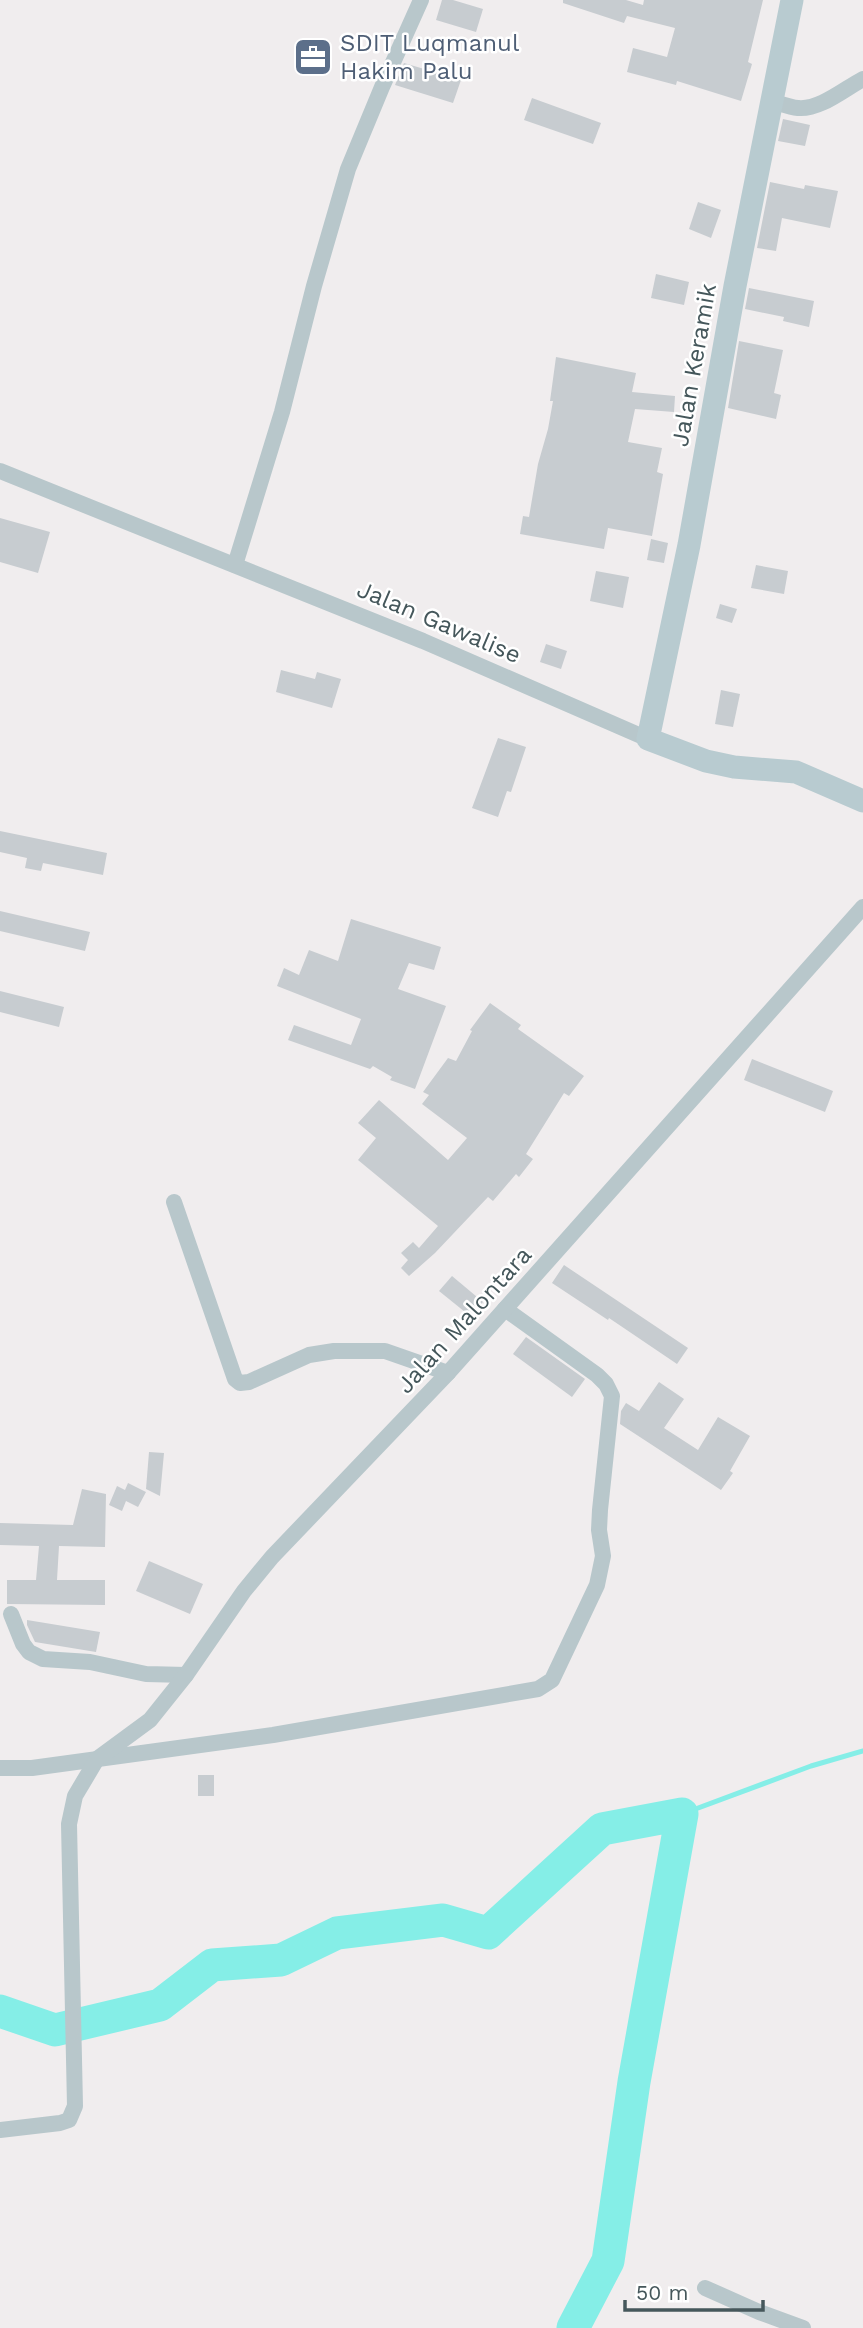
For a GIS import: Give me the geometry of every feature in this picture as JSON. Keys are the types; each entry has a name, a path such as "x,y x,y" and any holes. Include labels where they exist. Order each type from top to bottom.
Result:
{"street":[{"path":"235,565 282,412 314,286 348,169 421,0"},
{"name":"Jalan Keramik","path":"648,739 690,545 734,286 792,0"},
{"path":"771,101 807,108 863,79"},
{"name":"Jalan Gawalise","path":"0,471 423,641 648,739 715,763 796,772 863,801"},
{"name":"Jalan Malontara","path":"97,1759 150,1720 272,1557 448,1373 863,906"},
{"path":"174,1202 235,1379 240,1383 249,1382 309,1355 334,1351 385,1351 448,1373"},
{"path":"0,1768 32,1768 383,1717 538,1689 552,1680 597,1585 603,1556 599,1530 600,1510 612,1396 597,1375 505,1309"},
{"path":"11,1614 23,1644 29,1652 43,1659 90,1662 146,1674 186,1675"},
{"path":"0,2130 60,2123 69,2120 75,2106 69,1824 75,1796 97,1759"},
{"path":"705,2288 803,2328"}],"building":[{"path":"442,0 453,0 483,9 476,32 436,20"},
{"path":"563,0 626,0 643,5 644,0 763,0 748,62 752,64 741,101 677,81 676,85 627,72 633,48 667,57 675,28 627,16 624,23 563,3"},
{"path":"404,63 461,80 453,103 395,85"},
{"path":"532,98 601,123 593,144 524,120"},
{"path":"783,119 810,125 805,146 778,141"},
{"path":"770,182 804,189 805,185 838,191 830,228 782,218 776,251 757,248"},
{"path":"698,202 721,210 711,238 689,229"},
{"path":"656,274 689,282 684,305 651,298"},
{"path":"749,288 814,301 809,327 783,321 784,317 745,309"},
{"path":"739,341 783,350 774,393 781,395 776,419 728,408"},
{"path":"556,357 636,373 632,392 675,396 674,412 635,409 628,442 662,448 657,472 663,474 652,536 608,528 604,549 520,534 523,516 529,517 538,464 548,429"},
{"path":"0,518 50,532 38,573 0,562"},
{"path":"651,539 668,543 664,563 647,560"},
{"path":"756,565 788,571 784,594 751,588"},
{"path":"596,571 629,577 623,608 590,601"},
{"path":"720,604 737,609 732,623 716,618"},
{"path":"546,644 567,651 561,669 540,662"},
{"path":"281,670 315,679 317,672 341,679 332,708 276,692"},
{"path":"721,690 740,694 733,727 715,724"},
{"path":"498,738 526,747 511,792 507,791 498,817 472,808"},
{"path":"0,831 107,853 103,875 43,863 41,871 25,868 27,858 0,852"},
{"path":"0,911 90,932 85,951 0,931"},
{"path":"351,919 441,947 434,970 409,963 398,989 446,1006 415,1089 390,1080 392,1077 373,1066 370,1069 288,1040 294,1025 351,1045 361,1019 277,986 284,968 299,975 309,950 338,961"},
{"path":"0,991 64,1007 59,1027 0,1012"},
{"path":"490,1003 521,1025 518,1029 584,1076 569,1096 564,1093 526,1154 533,1159 519,1177 516,1174 493,1201 488,1197 435,1253 409,1276 401,1268 408,1260 401,1253 413,1242 419,1248 438,1226 358,1160 376,1138 358,1123 379,1100 448,1160 467,1138 422,1104 429,1095 423,1092 448,1058 456,1061 472,1031 470,1030"},
{"path":"752,1059 833,1091 825,1112 744,1080"},
{"path":"564,1265 688,1348 677,1364 552,1283"},
{"path":"452,1276 483,1302 470,1316 439,1291"},
{"path":"526,1337 585,1379 572,1397 513,1354"},
{"path":"659,1382 684,1399 664,1428 698,1450 718,1417 750,1436 730,1471 733,1473 721,1490 620,1424 621,1411 626,1403 639,1411"},
{"path":"149,1452 164,1453 160,1496 146,1489"},
{"path":"128,1483 146,1492 138,1507 126,1501 122,1511 109,1505 117,1486 125,1490"},
{"path":"82,1489 106,1494 105,1547 59,1546 57,1580 105,1580 105,1605 7,1604 7,1580 36,1580 39,1546 0,1545 0,1523 73,1525"},
{"path":"149,1561 203,1584 190,1614 136,1591"},
{"path":"27,1620 100,1632 96,1652 35,1642"},
{"path":"198,1775 214,1775 214,1796 198,1796"}],"waterway":[{"path":"682,1814 811,1766 863,1751"},
{"path":"0,2011 55,2030 160,2005 212,1965 281,1960 337,1933 443,1920 488,1933 602,1829 682,1814 634,2082 608,2261 573,2328"}],"place":[{"name":"SDIT Luqmanul Hakim Palu","path":"313,57"}]}
